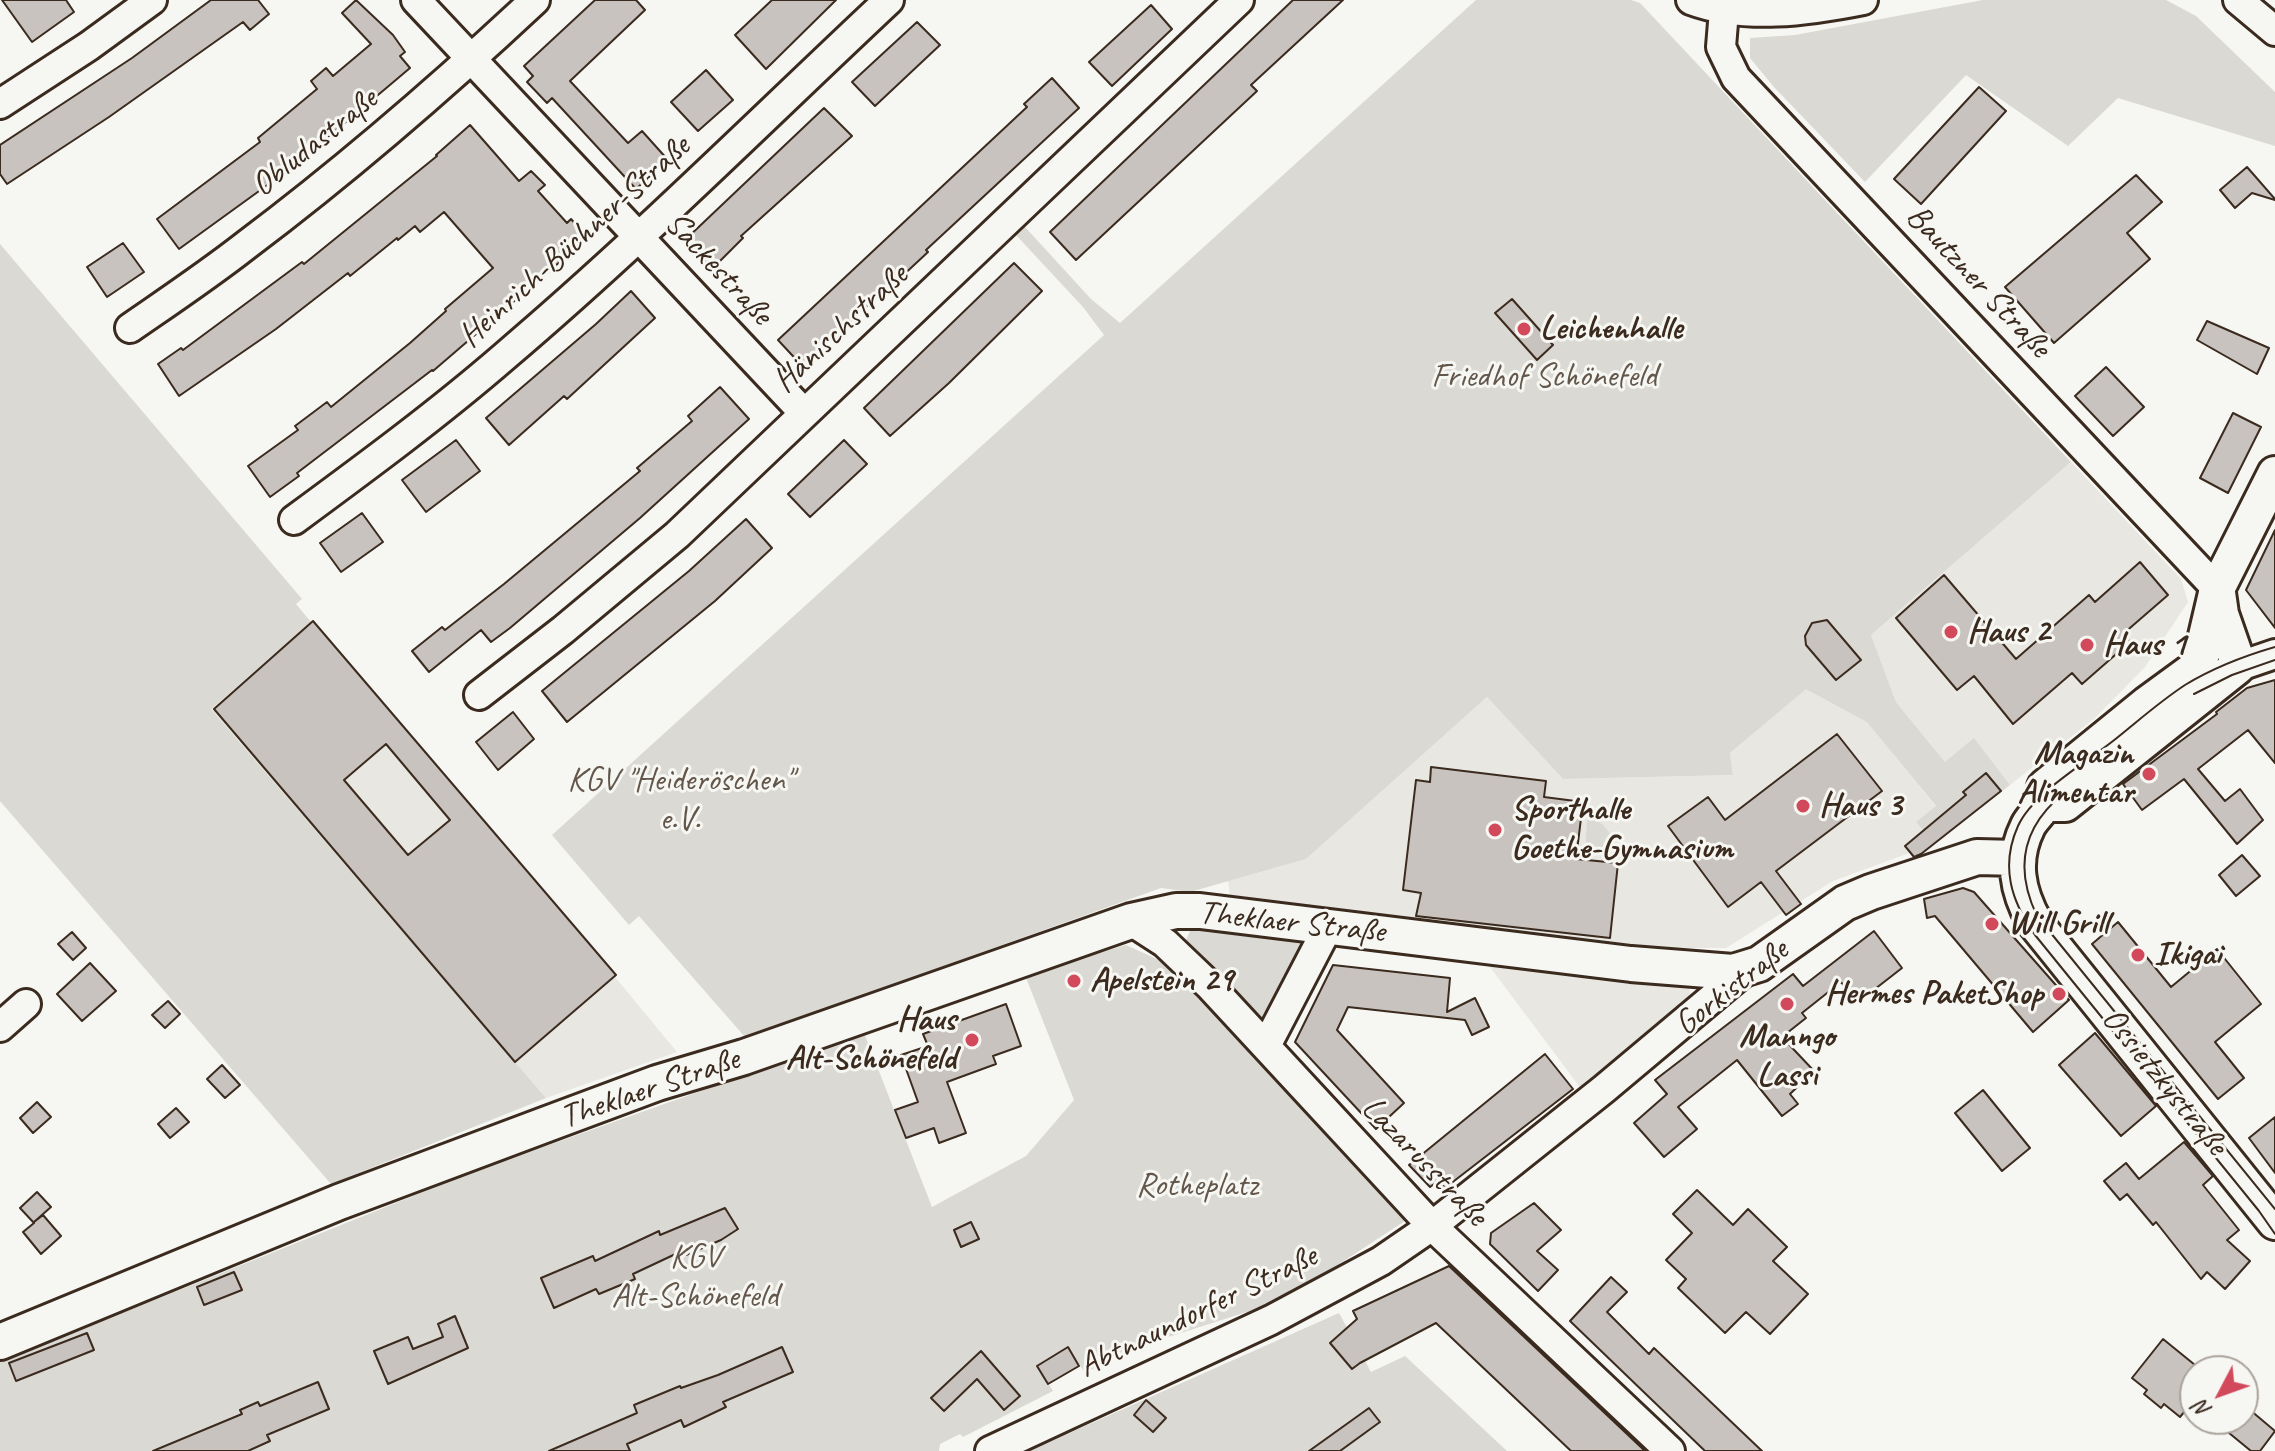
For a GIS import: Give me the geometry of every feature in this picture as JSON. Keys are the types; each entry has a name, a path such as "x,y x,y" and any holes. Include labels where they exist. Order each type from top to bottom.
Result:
{"main road":[{"path":"2018,858 2029,823 2044,804 2043,791 2048,785 2199,666 2217,589 2275,474"},
{"path":"2044,804 2065,804 2237,667 2217,589"},
{"name":"Gorkistraße","path":"1747,969 1773,955 1845,903 1871,892 1977,857 2018,858"},
{"name":"Ossietzkystraße","path":"2018,858 2021,900 2035,923 2271,1206"},
{"name":"Theklaer Straße","path":"0,1342 339,1202 657,1083 744,1057 1131,921 1176,911 1200,911 1672,968 1723,972 1747,969"}],"street":[{"path":"0,104 152,0"},
{"name":"Sackestraße","path":"416,0 804,413"},
{"name":"Obludastraße","path":"130,328 293,209 471,60 535,0"},
{"name":"Heinrich-Büchner-Straße","path":"294,520 410,434 494,365 638,236 889,0"},
{"name":"Hänischstraße","path":"479,695 677,535 1239,0"},
{"path":"1691,0 1724,10 1775,12 1863,0"},
{"path":"2238,0 2275,31"},
{"name":"Bautzner Straße","path":"1724,10 1721,47 1736,78 2217,589"},
{"path":"2237,667 2275,654"},
{"name":"Lazarusstraße","path":"1131,921 1165,943 1266,1046 1432,1226 1670,1451"},
{"path":"1266,1046 1328,927"},
{"name":"Gorkistraße","path":"1432,1226 1672,1034 1747,969"},
{"path":"0,1027 26,1004"},
{"name":"Abtnaundorfer Straße","path":"990,1451 1328,1291 1381,1261 1432,1226"}],"shaded area":[{"path":"2071,462 2181,579 2188,602 2145,667 2095,718 2010,785 1974,739 1946,763 1896,702 1871,635"},
{"path":"313,621 616,975 677,1052 546,1098 211,709"},
{"path":"1806,688 1867,721 1936,807 1916,822 1934,844 1833,881 1726,948 1664,948 1230,895 1228,881 1306,859 1487,697 1563,779 1733,775 1730,753"},
{"path":"1487,963 1688,985 1692,999 1582,1090"}],"green space":[{"name":"Friedhof Schönefeld","path":"1476,0 1631,0 1640,3 2071,462 1871,635 1896,702 1945,762 1974,738 2010,785 1934,844 1916,822 1936,806 1867,722 1806,689 1730,753 1733,775 1563,779 1487,697 1306,859 1190,892 1161,888 745,1037 639,916 629,925 552,835 1104,335 1083,307 1016,235 1025,227 1091,299 1120,323"},
{"path":"1983,0 2166,0 2196,16 2275,92 2275,146 2118,98 2068,146 1966,75 1865,182 1750,58 1750,38 1795,35"},
{"path":"0,244 302,599 296,604 313,621 211,709 546,1098 331,1184 0,801"},
{"path":"1591,816 1610,834 1619,857 1585,853 1587,820"},
{"path":"1192,927 1303,942 1263,1028 1184,944"},
{"name":"KGV Alt-Schönefeld","path":"1126,945 1172,966 1411,1217 1284,1300 1134,1348 1085,1373 1068,1347 1037,1366 1053,1391 963,1437 960,1434 940,1444 939,1451 0,1451 0,1362 473,1172 864,1033 932,1207 1026,1156 1074,1100 1025,975"},
{"path":"1339,1313 1371,1372 1405,1356 1507,1451 1029,1451"}],"building":[{"path":"2,0 66,0 74,12 32,42"},
{"path":"211,0 258,0 269,14 250,30 243,22 109,117 7,184 0,174 0,145 132,58"},
{"path":"356,0 393,35 405,52 400,56 410,68 295,165 179,249 157,219 260,142 258,138 317,89 311,81 326,68 333,76 371,44 342,13"},
{"path":"595,0 636,0 645,10 570,81 628,143 642,131 668,160 636,189 552,98 547,103 527,82 533,76 524,66"},
{"path":"772,0 836,0 766,69 735,35"},
{"path":"1293,0 1343,0 1251,85 1257,91 1076,260 1050,232"},
{"path":"1151,5 1172,29 1112,86 1089,62"},
{"path":"917,22 940,45 875,106 852,82"},
{"path":"706,70 733,100 698,131 671,102"},
{"path":"1052,78 1079,108 804,368 778,340 1027,107 1024,104"},
{"path":"1979,87 2006,111 1921,204 1894,179"},
{"path":"824,108 852,136 741,236 743,238 712,269 685,240"},
{"path":"470,125 519,181 531,171 545,185 538,191 567,223 571,219 584,234 580,238 583,242 433,371 297,473 299,476 270,497 248,466 298,430 295,426 327,402 331,407 410,343 493,268 444,212 420,232 415,226 397,238 350,276 348,273 276,329 179,396 158,364 181,348 183,350 302,262 304,264 437,156"},
{"path":"2247,167 2275,200 2252,193 2235,208 2220,190"},
{"path":"2136,175 2162,202 2127,233 2150,259 2054,343 2005,287"},
{"path":"123,243 144,272 107,297 87,267"},
{"path":"1014,263 1042,291 890,436 864,408"},
{"path":"631,291 655,318 567,399 564,396 509,445 486,418"},
{"name":"Leichenhalle","path":"1512,299 1553,345 1537,360 1495,313"},
{"path":"2207,321 2269,348 2257,374 2197,340"},
{"path":"2106,367 2144,407 2113,436 2075,396"},
{"path":"720,387 749,419 640,518 510,628 491,642 481,630 429,672 412,651 442,627 445,630 504,584 640,471 637,468 692,421 688,416"},
{"path":"2233,413 2261,427 2228,493 2200,478"},
{"path":"456,440 480,471 426,512 402,480"},
{"path":"844,440 867,464 810,517 788,494"},
{"path":"362,513 383,542 341,572 320,543"},
{"path":"746,519 772,548 715,601 567,722 542,691 689,571"},
{"path":"2275,530 2275,628 2246,590"},
{"path":"2140,562 2168,595 2123,634 2130,642 2082,684 2072,673 2013,724 1974,676 1957,690 1896,618 1944,575 2016,659 2089,595 2095,602"},
{"path":"1827,620 1861,660 1836,680 1806,645 1805,636 1812,623"},
{"path":"313,621 616,975 515,1062 214,709","holes":["386,744 450,820 408,855 344,780"]},
{"path":"2275,680 2275,763 2248,730 2198,769 2225,801 2240,789 2263,820 2237,844 2184,779 2142,810 2123,784 2247,688"},
{"path":"513,712 534,739 498,770 476,742"},
{"name":"Haus 3","path":"1837,734 1882,791 1776,871 1801,904 1786,915 1761,882 1728,907 1668,826 1708,797 1725,820"},
{"name":"Sporthalle Goethe-Gymnasium","path":"1431,767 1546,781 1544,797 1583,802 1576,859 1618,863 1610,938 1416,916 1421,893 1403,890 1416,780 1430,782"},
{"path":"1986,773 2001,791 1914,857 1905,846 1966,795 1963,792"},
{"path":"2242,855 2260,876 2236,896 2219,875"},
{"path":"1963,888 1974,892 2069,1000 2033,1032 1935,916 1927,918 1924,899"},
{"path":"2118,922 2171,987 2217,949 2261,1004 2215,1042 2244,1078 2218,1099 2092,944"},
{"path":"1874,931 1902,968 1857,1003 1841,982 1802,1013 1806,1018 1782,1037 1814,1071 1790,1094 1798,1104 1782,1116 1737,1060 1678,1107 1697,1129 1664,1157 1634,1123 1667,1094 1655,1080 1793,974 1803,986"},
{"path":"72,932 86,948 73,960 58,944"},
{"path":"90,963 116,991 82,1021 57,994"},
{"path":"1333,965 1450,978 1447,1012 1475,998 1489,1027 1472,1035 1465,1020 1348,1007 1337,1030 1404,1103 1376,1129 1295,1042"},
{"path":"168,1001 180,1014 165,1028 152,1015"},
{"path":"1006,1004 1021,1046 993,1056 996,1064 947,1082 966,1133 939,1143 934,1128 906,1138 895,1110 918,1102 901,1055 928,1046 923,1034"},
{"path":"2095,1033 2156,1106 2121,1136 2059,1065"},
{"path":"1545,1054 1573,1089 1445,1188 1438,1181 1430,1187 1409,1165"},
{"path":"222,1065 240,1085 225,1098 207,1079"},
{"path":"1983,1090 2030,1148 2002,1171 1955,1113"},
{"path":"37,1102 51,1117 33,1133 20,1118"},
{"path":"176,1108 189,1122 170,1138 158,1124"},
{"path":"2275,1117 2275,1173 2249,1138"},
{"path":"2184,1142 2213,1176 2203,1185 2239,1230 2227,1240 2250,1261 2225,1289 2207,1272 2201,1279 2156,1222 2153,1225 2127,1194 2120,1200 2104,1181 2126,1163 2139,1179"},
{"path":"1697,1190 1733,1225 1748,1209 1787,1247 1773,1261 1808,1294 1770,1334 1746,1312 1725,1333 1678,1288 1686,1279 1666,1260 1692,1233 1673,1214"},
{"path":"37,1192 51,1207 34,1222 43,1215 61,1236 41,1254 23,1232 34,1223 20,1208"},
{"path":"1534,1203 1561,1230 1537,1251 1558,1270 1538,1291 1490,1244 1491,1233"},
{"path":"725,1208 738,1229 721,1240 686,1255 684,1250 633,1274 635,1279 599,1294 596,1289 554,1308 541,1278 593,1256 595,1261 659,1231 660,1235"},
{"path":"971,1222 979,1239 961,1247 954,1230"},
{"path":"1449,1266 1645,1451 1571,1451 1436,1323 1352,1369 1330,1343 1357,1319 1353,1311"},
{"path":"234,1272 242,1290 204,1305 197,1287"},
{"path":"1611,1277 1627,1292 1607,1312 1649,1354 1654,1348 1762,1451 1705,1451 1570,1321"},
{"path":"455,1316 468,1348 388,1384 374,1351 408,1337 413,1349 443,1337 438,1324"},
{"path":"87,1333 94,1350 16,1381 9,1363"},
{"path":"2163,1339 2183,1355 2179,1355 2179,1416 2164,1404 2161,1408 2144,1394 2147,1390 2132,1378"},
{"path":"782,1347 793,1372 723,1402 726,1407 684,1427 681,1420 627,1444 630,1451 549,1451 637,1413 634,1405 680,1386 718,1375"},
{"path":"1068,1347 1079,1366 1048,1384 1037,1366"},
{"path":"981,1351 1020,1396 1004,1410 977,1379 944,1411 931,1398"},
{"path":"318,1382 329,1409 267,1435 270,1441 248,1451 153,1451 242,1414 240,1410 258,1402 260,1406"},
{"path":"1146,1400 1166,1418 1153,1432 1134,1415"},
{"path":"1369,1408 1380,1422 1340,1451 1309,1451"},
{"path":"2259,1418 2275,1431 2260,1451 2251,1451 2232,1435 2259,1435"}],"tram line":[{"path":"2275,647 2229,663 2185,685 2047,791 2018,826 2009,869 2014,896 2035,935 2275,1234"},
{"path":"2194,694 2232,675 2275,660"},
{"path":"2064,793 2039,820 2026,849 2026,881 2037,916 2275,1209"}],"place":[{"name":"Leichenhalle","path":"1524,329"},
{"name":"Haus 2","path":"1951,632"},
{"name":"Haus 1","path":"2087,645"},
{"name":"Magazin Alimentar","path":"2149,774"},
{"name":"Haus 3","path":"1803,806"},
{"name":"Sporthalle Goethe-Gymnasium","path":"1495,830"},
{"name":"Will Grill","path":"1992,924"},
{"name":"Ikigai","path":"2138,955"},
{"name":"Apelstein 29","path":"1074,981"},
{"name":"Hermes PaketShop","path":"2059,994"},
{"name":"Manngo Lassi","path":"1787,1004"},
{"name":"Haus Alt-Schönefeld","path":"972,1040"}],"park label":[{"name":"KGV \"Heideröschen\" e.V.","path":"680,800"},
{"name":"Rotheplatz","path":"1197,1186"}]}
